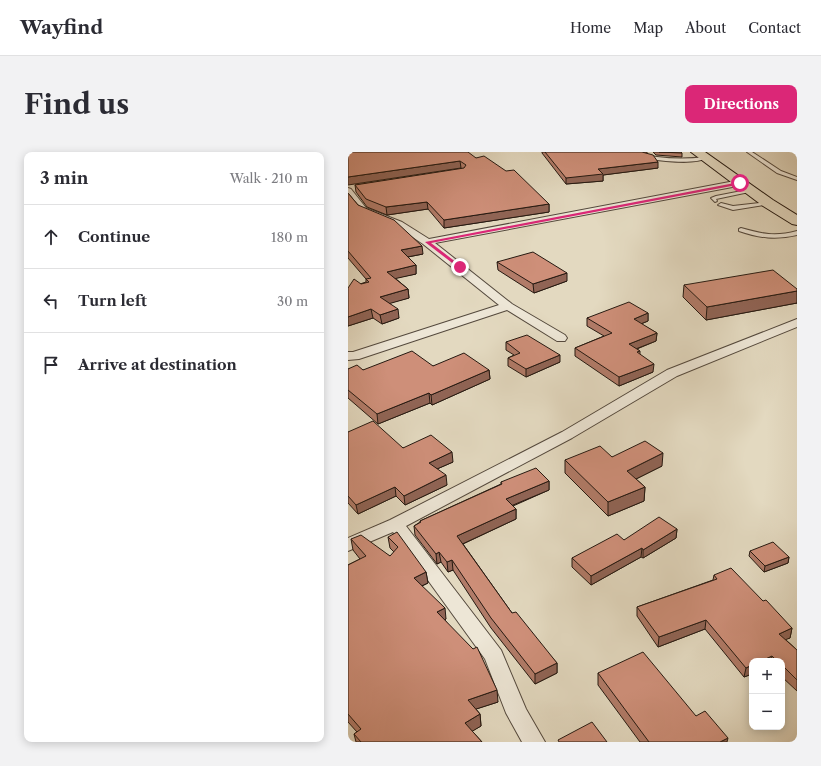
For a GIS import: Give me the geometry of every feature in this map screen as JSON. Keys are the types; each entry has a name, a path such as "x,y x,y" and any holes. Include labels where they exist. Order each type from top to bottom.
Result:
{"highway":[{"path":"706,154 737,165"},
{"path":"706,154 740,183 797,221"}],"street":[{"path":"427,242 740,183"},
{"path":"350,189 363,210 399,224 427,242 508,306 561,338"},
{"path":"348,356 354,356 508,306"},
{"path":"348,545 396,524 567,435 672,373 797,323"},
{"path":"396,524 494,656 517,713 534,742"}],"lane":[{"path":"627,152 652,158 676,160 688,160 706,154"},
{"path":"749,152 779,172 797,178"},
{"path":"715,201 714,198 716,197 752,190"},
{"path":"721,205 733,208 768,203"},
{"path":"741,230 759,236 781,237 797,234"}],"building":[{"path":"348,152 468,152 476,158 484,156 506,171 514,170 549,204 444,220 427,202 386,207 366,199 355,185 464,168 466,165 460,161 348,177"},
{"path":"545,152 642,152 653,155 658,162 598,169 603,174 566,178"},
{"path":"659,152 681,152 682,153"},
{"path":"348,193 358,205 394,220 422,246 401,250 416,265 387,272 408,289 380,297 398,309 380,315 371,309 348,317 348,288 354,279 361,284 369,282 366,279 371,278 348,251"},
{"path":"533,252 567,273 533,284 497,262"},
{"path":"773,270 797,289 797,291 707,307 684,285"},
{"path":"629,302 648,313 634,319 657,333 629,344 640,351 637,352 654,364 619,377 575,348 612,333 587,318"},
{"path":"527,335 560,355 526,369 508,358 520,353 506,342"},
{"path":"412,351 433,366 464,353 489,370 431,395 429,393 377,414 348,390 348,369 357,365 363,370"},
{"path":"373,421 403,448 431,435 452,452 429,463 446,475 404,496 395,487 356,505 348,496 348,432"},
{"path":"645,441 663,453 627,471 645,487 608,502 565,460 600,446 612,457"},
{"path":"536,468 549,481 506,499 516,509 457,536 512,613 516,612 557,663 535,674 491,618 452,560 447,562 439,552 436,554 414,526 421,522 420,521 502,484 501,482"},
{"path":"659,517 677,529 643,550 642,548 591,576 572,558 617,534 624,540"},
{"path":"397,532 426,572 414,578 445,608 437,612 473,649 477,647 497,690 468,700 480,714 465,723 482,742 361,742 354,734 361,729 348,714 348,565 366,556 351,539 361,535 390,556 398,547 388,537"},
{"path":"773,542 789,557 765,566 750,551"},
{"path":"731,568 763,601 766,600 792,628 779,634 797,650 797,680 785,668 785,658 774,658 772,656 768,658 749,658 749,666 746,668 706,620 659,637 637,607 717,579 714,575"},
{"path":"643,652 696,716 705,711 728,738 720,742 649,742 598,673"},
{"path":"592,722 607,742 559,742 558,740"}],"route":[{"path":"460,267 427,242 740,183"}]}
